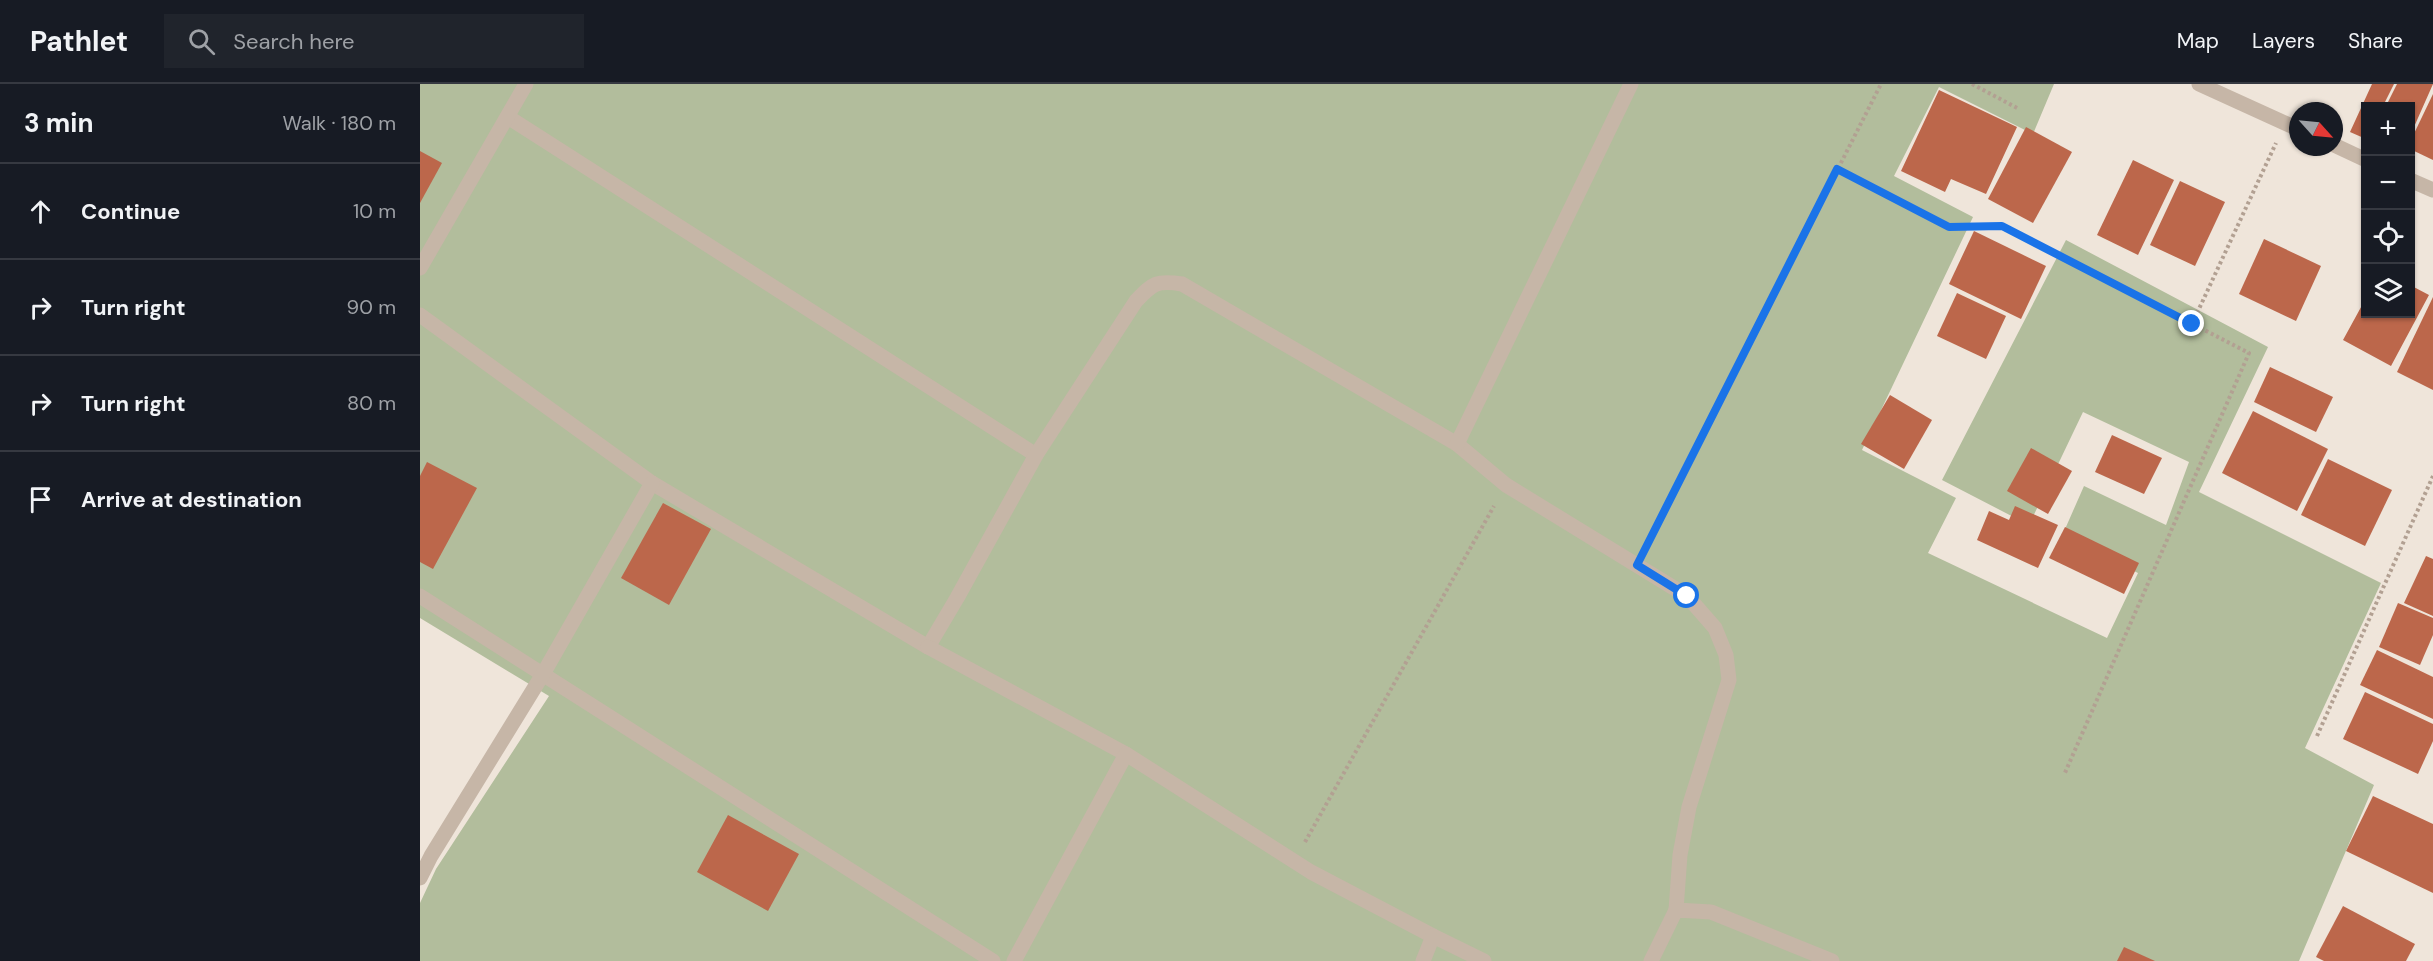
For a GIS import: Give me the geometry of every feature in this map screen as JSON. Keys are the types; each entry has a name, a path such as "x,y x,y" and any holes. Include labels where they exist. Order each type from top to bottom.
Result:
{"street":[{"path":"420,268 526,84"},
{"path":"1457,444 1631,84"},
{"path":"2199,84 2289,125"},
{"path":"508,117 1036,455"},
{"path":"2343,149 2361,158"},
{"path":"2415,182 2433,190"},
{"path":"928,647 1036,455 1136,301 1149,287 1163,281 1182,284 1457,444 1506,485 1687,596 1715,628 1726,655 1729,680 1689,807 1680,855 1676,910 1651,961"},
{"path":"420,315 652,483 928,647 1126,754 1311,872 1484,961"},
{"path":"420,878 426,852 543,674 652,483"},
{"path":"420,596 993,961"},
{"path":"1014,961 1126,754"},
{"path":"1676,910 1711,912 1832,961"},
{"path":"1423,961 1433,936"}],"path":[{"path":"1637,565 1881,84"},
{"path":"1972,84 2019,109"},
{"path":"2192,324 2289,132"},
{"path":"1837,169 1949,227 2002,226 2249,353 2064,776"},
{"path":"2317,736 2433,476"},
{"path":"1311,872 1304,845 1506,485"}],"green space":[{"path":"420,84 2054,84 2033,134 1939,87 1894,176 1973,217 1862,450 1956,498 1928,553 2107,638 2138,573 2062,536 2084,486 2166,525 2189,462 2083,412 2029,525 1942,480 2066,240 2268,347 2199,492 2381,583 2305,748 2374,785 2299,961 420,961 420,903 436,869 549,696 420,618"}],"building":[{"path":"2372,84 2394,84 2385,102 2364,102"},
{"path":"2397,84 2433,84 2415,125 2415,102 2388,102"},
{"path":"1939,90 2017,127 1986,194 1951,179 1945,192 1901,171"},
{"path":"2433,94 2433,160 2415,151 2415,132"},
{"path":"2361,108 2361,137 2350,132"},
{"path":"2026,127 2072,152 2033,223 1988,199"},
{"path":"420,151 442,163 420,203"},
{"path":"2133,160 2174,180 2138,255 2097,235"},
{"path":"2180,181 2225,202 2195,266 2150,245"},
{"path":"1974,231 2046,266 2021,319 1949,284"},
{"path":"2264,239 2321,266 2296,321 2239,294"},
{"path":"2415,288 2429,295 2391,366 2343,340 2361,307 2361,318 2415,318"},
{"path":"1957,293 2006,316 1986,359 1937,336"},
{"path":"2433,297 2433,390 2397,372"},
{"path":"2270,367 2333,397 2316,432 2254,402"},
{"path":"1890,395 1932,420 1904,469 1861,444"},
{"path":"2253,411 2328,449 2297,511 2222,473"},
{"path":"2112,435 2162,458 2144,494 2095,472"},
{"path":"2031,448 2072,471 2048,514 2007,491"},
{"path":"2328,459 2392,490 2365,546 2301,515"},
{"path":"427,462 477,488 433,569 420,562 420,476"},
{"path":"663,503 711,529 669,605 621,578"},
{"path":"2015,506 2058,525 2038,568 1977,540 1989,511 2009,520"},
{"path":"2065,527 2139,563 2124,594 2049,558"},
{"path":"2426,556 2433,559 2433,616 2404,603"},
{"path":"2398,603 2433,618 2433,635 2420,665 2379,647"},
{"path":"2377,650 2433,677 2433,719 2360,685"},
{"path":"2365,692 2433,724 2433,741 2418,774 2343,739"},
{"path":"2373,796 2433,824 2433,893 2346,851"},
{"path":"728,815 799,854 768,911 697,872"},
{"path":"2343,906 2415,944 2406,961 2324,961 2316,957"},
{"path":"2124,947 2155,961 2117,961"}],"route":[{"path":"1687,596 1637,565 1837,169 1949,227 2002,226 2192,324"}]}
